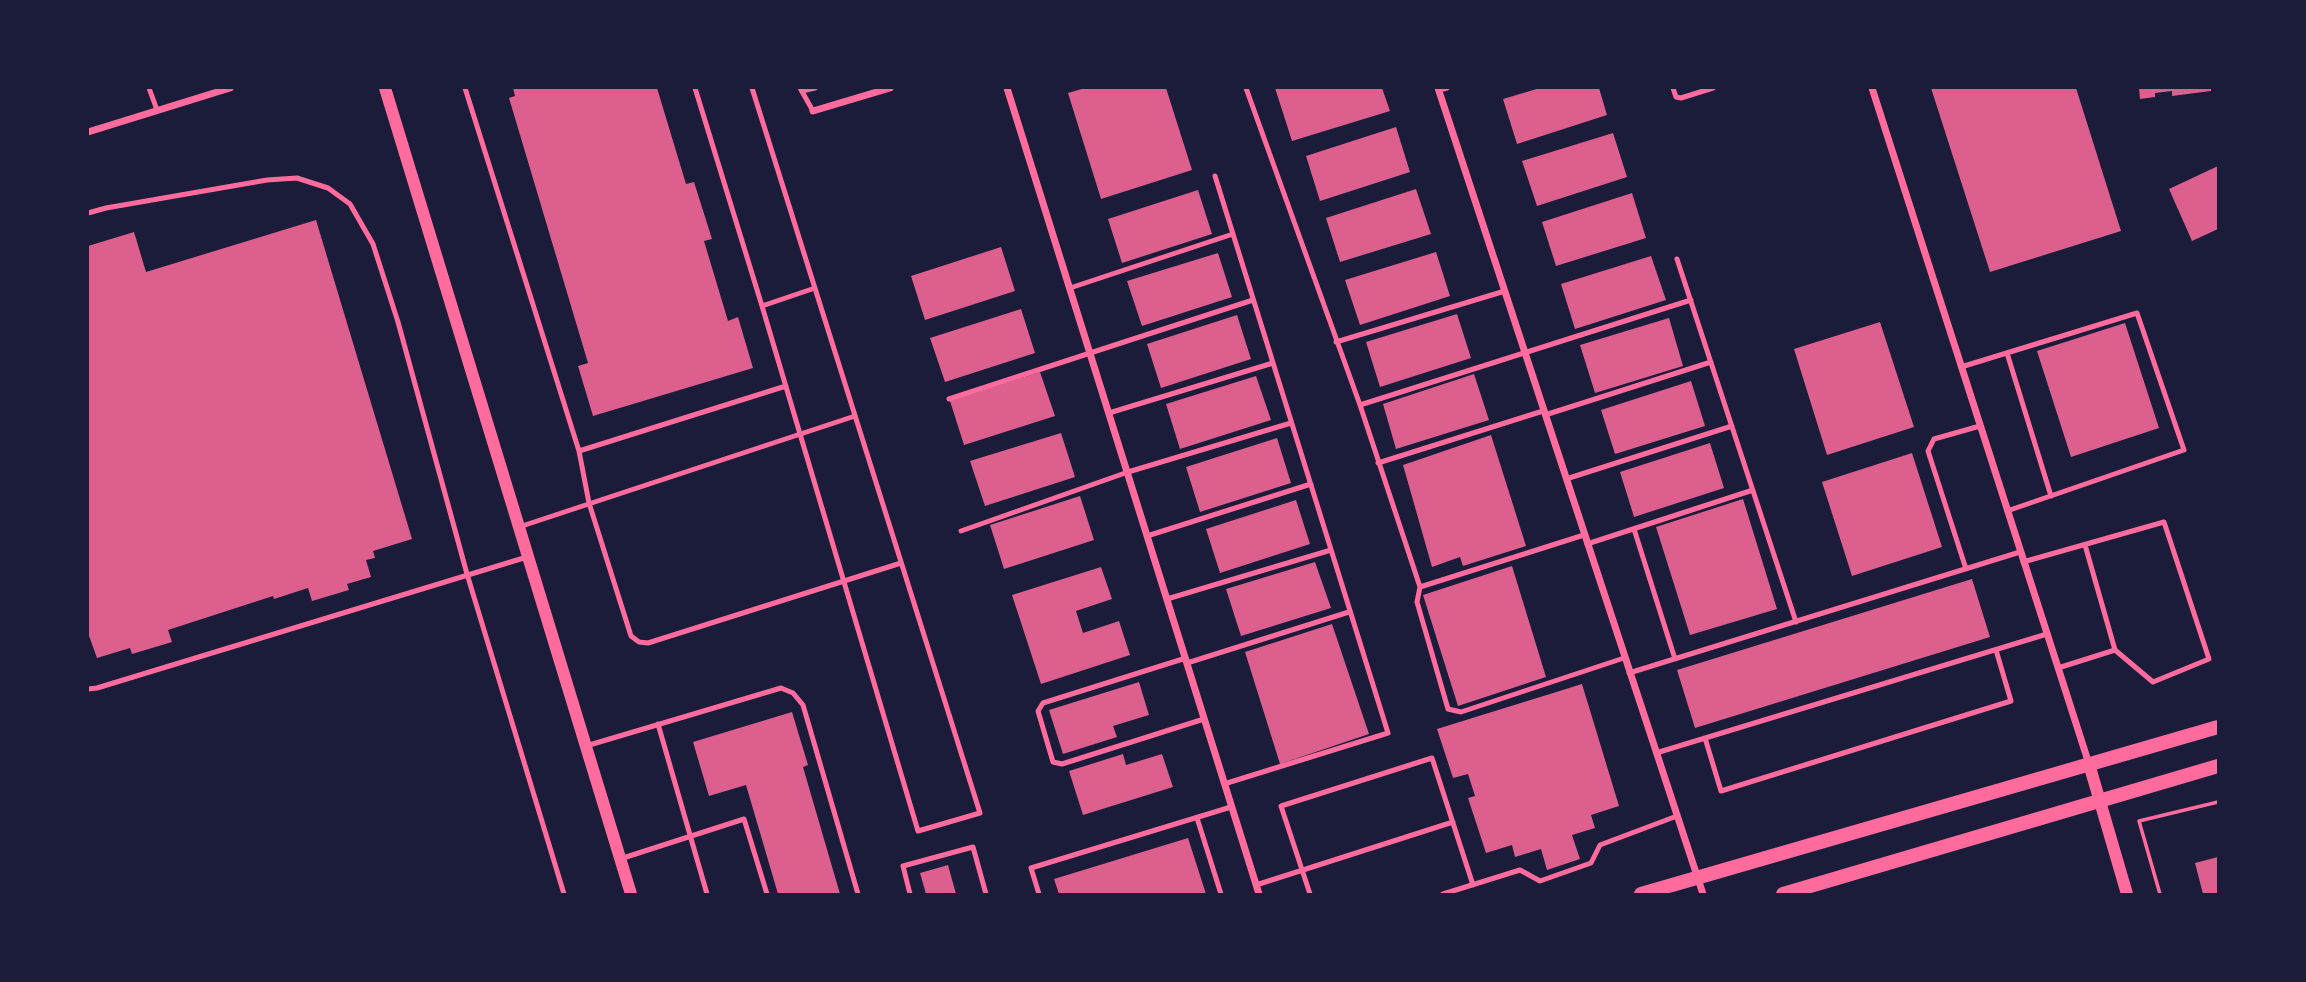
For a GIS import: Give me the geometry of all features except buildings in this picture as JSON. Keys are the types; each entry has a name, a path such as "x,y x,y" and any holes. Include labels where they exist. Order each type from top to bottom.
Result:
{"main road":[{"path":"1641,894 2218,726"},
{"path":"1783,894 2218,766"}],"street":[{"path":"88,132 230,88"},
{"path":"385,88 631,894"},
{"path":"813,111 890,88"},
{"path":"1007,88 1259,894"},
{"path":"1442,88 1544,413 1703,894"},
{"path":"1872,88 2090,764 2127,894"}],"lane":[{"path":"149,88 157,110"},
{"path":"465,88 579,451 589,503 631,636 639,642 648,643 901,563"},
{"path":"695,88 918,831 980,813 752,88"},
{"path":"813,111 801,89 815,88"},
{"path":"1246,88 1360,405 1420,587 1417,602 1448,709 1461,712 1624,658"},
{"path":"1673,88 1676,97 1681,98 1713,88"},
{"path":"1215,176 1388,733 1224,784"},
{"path":"88,213 267,180 297,178 328,188 350,204 373,244 398,322 467,574 564,894"},
{"path":"1070,288 1233,234"},
{"path":"1677,258 1796,622"},
{"path":"762,306 815,288"},
{"path":"1336,342 1505,291"},
{"path":"949,399 1253,300"},
{"path":"1360,405 1691,300"},
{"path":"1961,367 2137,313 2184,450 2007,511"},
{"path":"2007,353 2051,496"},
{"path":"1378,463 1711,362"},
{"path":"1109,413 1273,363"},
{"path":"579,451 786,386"},
{"path":"519,527 855,415"},
{"path":"961,531 1128,472 1291,423"},
{"path":"1566,480 1732,426"},
{"path":"1966,569 1927,450 1934,439 1980,426"},
{"path":"1147,536 1311,484"},
{"path":"1587,544 1753,490"},
{"path":"2023,562 2164,523 2209,659 2153,682 2115,650 2085,545"},
{"path":"1634,529 1675,659"},
{"path":"1420,587 1584,535"},
{"path":"1167,599 1331,550"},
{"path":"1629,673 2020,552"},
{"path":"88,689 122,681 528,556"},
{"path":"1204,719 1062,764 1053,762 1038,711 1043,703 1349,611"},
{"path":"1656,753 2047,634"},
{"path":"1705,738 1721,791 2011,701 1996,650"},
{"path":"2058,668 2115,650"},
{"path":"586,746 781,688 793,693 803,705 858,894"},
{"path":"658,724 707,894"},
{"path":"1310,894 1282,806 1432,758 1473,885"},
{"path":"1039,894 1031,868 1231,807"},
{"path":"1443,894 1521,870 1540,881 1591,863 1600,845 1677,817"},
{"path":"1197,818 1221,894"},
{"path":"620,859 744,819 767,894"},
{"path":"1256,885 1453,822"},
{"path":"911,894 903,866 973,847 986,894"}],"path":[{"path":"2161,894 2138,821 2218,802"}]}
